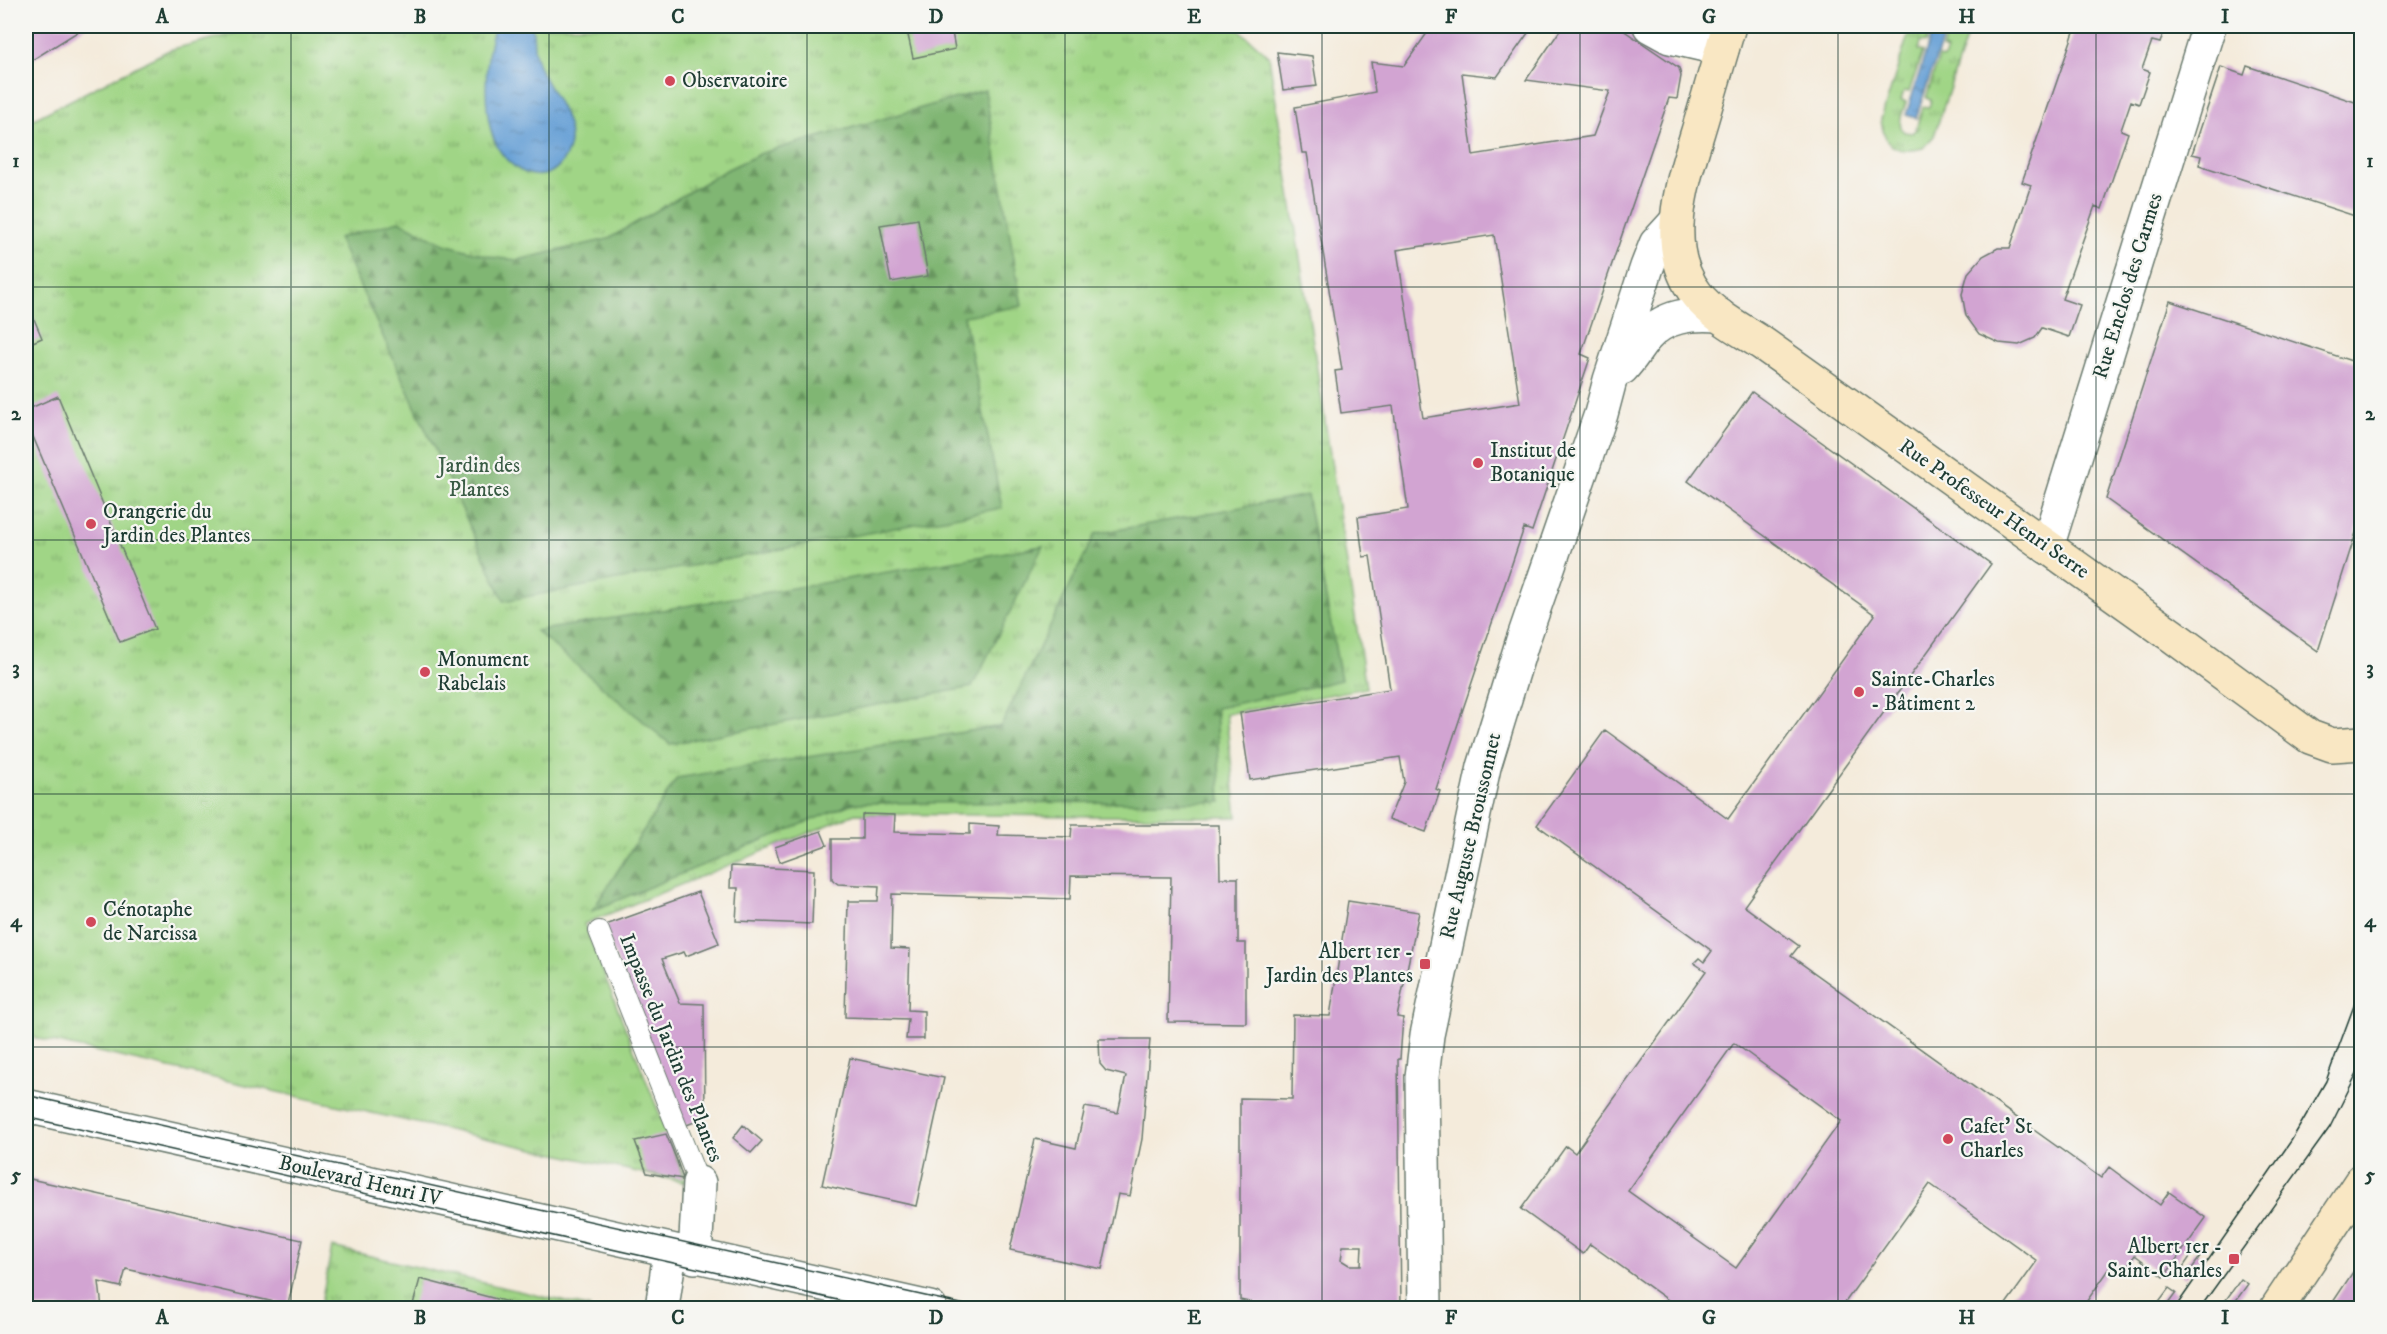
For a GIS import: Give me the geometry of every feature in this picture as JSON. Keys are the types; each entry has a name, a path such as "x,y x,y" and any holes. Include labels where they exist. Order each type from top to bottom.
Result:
{"main road":[{"path":"1677,221 1684,177 1726,37"},
{"name":"Rue Professeur Henri Serre","path":"1677,221 1679,255 1687,277 1697,295 1719,315 2310,737 2332,745 2361,743"},
{"path":"2277,1308 2361,1180"}],"street":[{"path":"1650,26 1670,37 1726,37"},
{"name":"Rue Enclos des Carmes","path":"2047,547 2209,26"},
{"name":"Rue Auguste Broussonnet","path":"1425,1308 1422,1077 1427,1035 1484,767 1522,643 1601,414 1638,293 1656,244 1677,221"},
{"path":"1638,293 1647,307 1667,320"},
{"name":"Rue Auguste Broussonnet","path":"1610,380 1630,360 1647,336 1667,320 1695,314 1719,315"},
{"name":"Boulevard Henri IV","path":"26,1106 930,1308"},
{"path":"662,1308 683,1254 699,1183"}],"lane":[{"name":"Impasse du Jardin des Plantes","path":"599,931 699,1183"}],"green space":[{"name":"Jardin des Plantes","path":"263,26 1235,26 1269,56 1366,688 1226,714 1237,817 855,814 584,924 687,1183 26,1036 26,123 169,50"},
{"path":"1911,26 1931,26 1926,43 1920,42 1918,50 1923,52 1909,92 1904,91 1901,100 1906,102 1901,118 1902,129 1904,132 1912,133 1916,129 1923,107 1929,107 1931,100 1926,98 1939,57 1944,58 1947,51 1942,49 1949,26 1970,26 1934,136 1923,148 1905,150 1898,149 1888,142 1881,119"},
{"path":"985,90 1022,306 964,316 1002,508 504,601 338,238 399,221 444,244 496,258 518,260 608,239 728,169 762,153"},
{"path":"1307,495 1341,680 1216,708 1221,802 853,803 592,911 677,778 1001,726 1095,534"},
{"path":"1043,546 972,687 670,744 536,631"},
{"path":"332,1247 591,1308 320,1308"}],"water":[{"path":"495,26 532,26 538,64 568,124 570,136 567,153 562,162 548,174 523,172 508,161 495,141 490,126 486,91 488,55"},
{"path":"1934,26 1947,26 1916,118 1906,115"}],"building":[{"path":"26,26 87,26 26,64"},
{"path":"906,26 951,26 955,49 913,58"},
{"name":"Institut de Botanique","path":"1432,26 1533,26 1497,77 1462,73 1473,155 1593,136 1610,91 1526,80 1561,29 1556,26 1617,26 1679,68 1681,76 1677,99 1669,98 1581,354 1590,358 1532,531 1524,528 1436,789 1440,791 1426,832 1389,819 1404,782 1400,757 1250,780 1240,713 1390,689 1370,556 1363,557 1358,517 1408,509 1393,406 1341,413 1335,371 1342,370 1307,153 1302,153 1295,107 1375,92 1371,62 1404,66","holes":["1494,235 1520,403 1423,418 1397,250"]},
{"path":"2076,26 2166,26 2160,43 2152,41 2142,69 2150,72 2139,104 2131,101 2121,130 2128,133 2102,209 2095,206 2062,299 2080,305 2069,337 2042,328 2035,338 2019,345 1999,343 1979,334 1966,316 1962,294 1968,273 1983,256 1998,248 2010,248 2031,185 2022,182"},
{"path":"1277,52 1312,56 1317,86 1283,90"},
{"path":"2247,66 2361,104 2361,218 2199,165 2201,156 2192,154 2221,67 2244,75"},
{"path":"918,219 928,276 891,282 880,225"},
{"path":"26,300 42,338 26,345"},
{"path":"2170,301 2361,364 2361,517 2318,651 2106,499"},
{"path":"1752,392 1991,564 1744,906 1799,946 1791,956 2101,1178 2109,1167 2160,1205 2169,1192 2206,1218 2164,1277 2135,1255 2125,1269 2115,1261 2082,1308 2003,1308 2037,1261 1930,1184 1841,1308 1668,1308 1672,1303 1590,1244 1583,1254 1521,1209 1566,1146 1575,1153 1706,971 1694,963 1699,958 1704,962 1712,951 1537,825 1605,730 1728,819 1875,615 1688,481","holes":["1734,1043 1841,1121 1736,1268 1628,1191"]},
{"name":"Orangerie du Jardin des Plantes","path":"58,396 155,629 120,642 26,420 26,410"},
{"path":"862,815 895,815 894,832 970,834 970,824 999,826 998,835 1071,837 1072,825 1219,825 1220,878 1238,878 1238,943 1246,943 1246,1023 1168,1022 1171,877 1071,876 1070,899 892,894 891,948 910,949 908,1010 924,1011 924,1039 906,1039 908,1019 845,1017 848,901 878,901 879,886 838,884 832,879 832,839 862,839"},
{"path":"821,831 827,845 780,862 775,847"},
{"path":"731,866 814,870 812,924 736,921 738,888 730,888"},
{"path":"698,892 719,943 686,956 684,952 662,959 680,1003 704,1004 705,1118 684,1126 603,926"},
{"path":"1348,901 1419,912 1397,1017 1403,1018 1400,1059 1398,1059 1401,1308 1278,1308 1240,1300 1240,1098 1292,1099 1293,1015 1330,1016","holes":["1343,1246 1362,1246 1361,1265 1349,1265 1341,1260"]},
{"path":"1099,1039 1150,1039 1142,1139 1130,1196 1118,1194 1102,1269 1010,1250 1035,1139 1076,1148 1085,1107 1118,1113 1126,1076 1106,1071 1100,1064"},
{"path":"850,1058 944,1078 916,1206 822,1185"},
{"path":"743,1125 762,1141 751,1153 733,1138"},
{"path":"666,1134 683,1179 647,1173 635,1141"},
{"path":"26,1178 302,1240 288,1305 126,1269 121,1287 99,1282 102,1308 26,1308"},
{"path":"2194,1251 2201,1256 2185,1278 2179,1273"},
{"path":"2361,1260 2361,1308 2329,1308"},
{"path":"420,1279 508,1302 506,1308 412,1308"},
{"path":"2241,1279 2248,1284 2232,1306 2225,1301"},
{"path":"2169,1288 2176,1293 2165,1308 2154,1308"}],"tram line":[{"path":"2175,1308 2291,1141 2326,1081 2355,1003 2362,974"},
{"path":"2200,1308 2330,1127 2362,1059"},
{"path":"26,1095 979,1308"},
{"path":"26,1117 873,1308"}],"place":[{"name":"Observatoire","path":"670,81"},
{"name":"Institut de Botanique","path":"1478,463"},
{"name":"Orangerie du Jardin des Plantes","path":"91,524"},
{"name":"Monument Rabelais","path":"425,672"},
{"name":"Sainte-Charles - Bâtiment 2","path":"1859,692"},
{"name":"Cénotaphe de Narcissa","path":"91,922"},
{"name":"Albert 1er - Jardin des Plantes","path":"1425,964"},
{"name":"Cafet' St Charles","path":"1948,1139"},
{"name":"Albert 1er - Saint-Charles","path":"2234,1259"}]}
